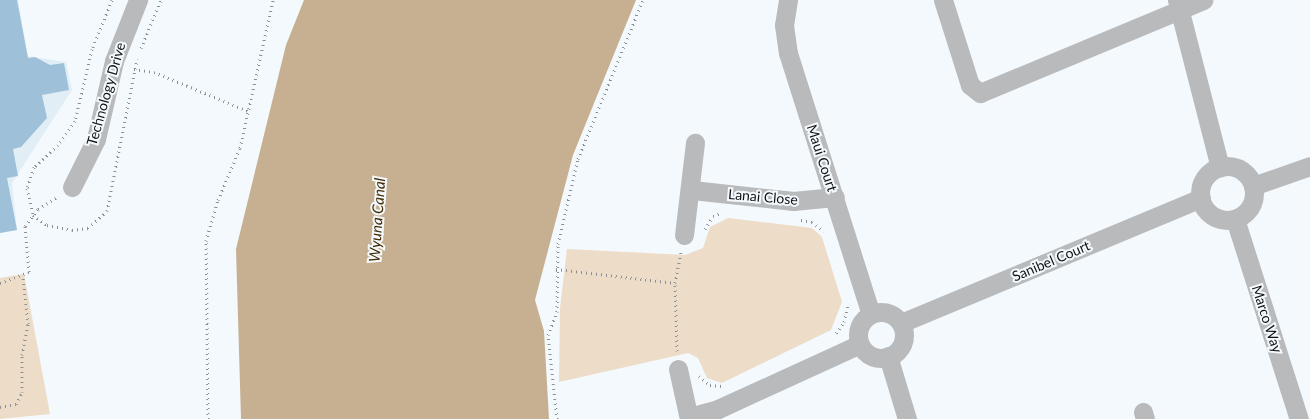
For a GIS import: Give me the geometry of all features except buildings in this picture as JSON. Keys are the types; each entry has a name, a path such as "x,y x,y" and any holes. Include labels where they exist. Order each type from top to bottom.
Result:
{"street":[{"name":"Technology Drive","path":"72,187 96,139 114,61 138,0"},
{"name":"Maui Court","path":"788,0 784,25 788,53 872,314"},
{"path":"943,0 970,85 980,94 1178,4 1203,0"},
{"path":"1178,4 1220,168"},
{"path":"684,235 692,190 695,143"},
{"path":"1253,186 1310,166"},
{"path":"1228,167 1244,173 1253,186 1248,210 1235,219 1217,218 1204,207 1201,198 1207,176 1220,168 1228,167"},
{"name":"Lanai Close","path":"692,190 793,201 835,197"},
{"name":"Sanibel Court","path":"900,324 1201,198"},
{"name":"Marco Way","path":"1235,219 1302,413"},
{"path":"872,314 891,314 900,324 902,343 888,356 875,357 860,344 861,324 872,314"},
{"path":"678,369 689,418 718,409 860,344"},
{"path":"888,356 907,419"}],"path":[{"path":"33,215 27,188 34,167 58,145 75,121 92,49 112,0"},
{"path":"208,419 206,241 218,200 240,148 273,0"},
{"path":"557,419 548,335 557,312 556,269 558,244 578,160 643,0"},
{"path":"134,69 154,72 248,111"},
{"path":"0,283 22,277 29,272 25,226 33,215 72,187"},
{"path":"703,234 713,216 726,213"},
{"path":"795,220 819,225 828,237"},
{"path":"678,369 675,283 684,235"},
{"path":"556,269 675,283"},
{"path":"0,407 16,404 22,392 22,354 28,324 22,277"},
{"path":"830,338 844,322 848,296"},
{"path":"697,370 700,378 710,385 726,385"}],"shaded area":[{"path":"0,0 18,0 28,56 66,62 72,90 12,183 17,230 0,233"},
{"path":"728,218 812,228 822,237 842,302 831,330 722,383 707,378 698,358 688,353 559,382 560,308 567,249 685,255 703,248 710,227"},
{"path":"24,274 50,414 0,419 0,278"}],"water":[{"name":"Wyuna Canal","path":"304,0 636,0 573,155 535,300 544,331 549,419 241,419 236,249 286,45"}]}
